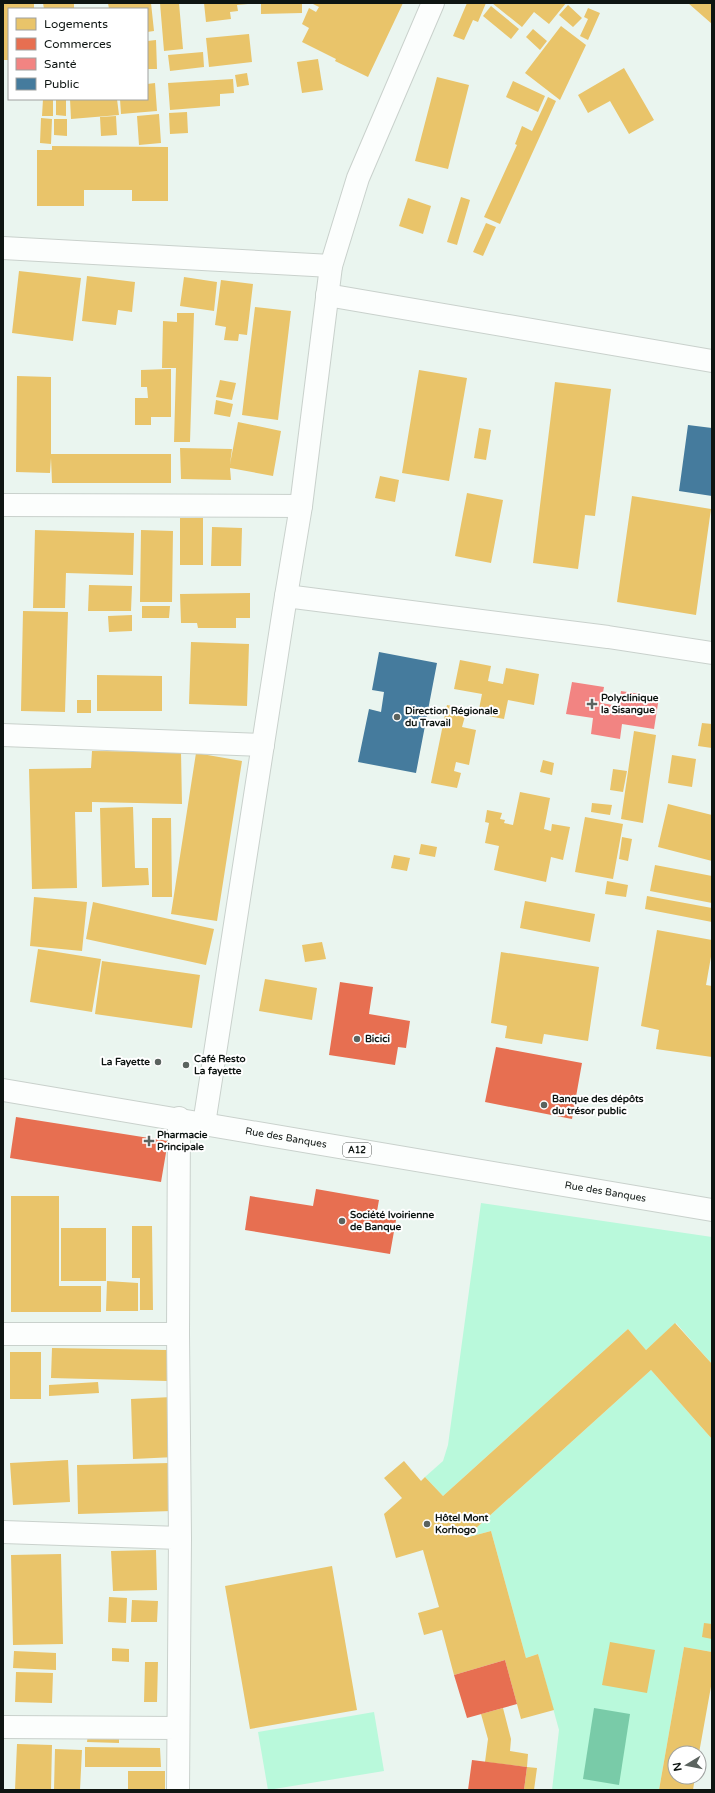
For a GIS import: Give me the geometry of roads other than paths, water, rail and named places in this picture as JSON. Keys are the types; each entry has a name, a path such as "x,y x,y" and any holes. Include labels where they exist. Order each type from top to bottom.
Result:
{"street":[{"path":"204,1124 301,506 331,266 358,178 433,3"},
{"path":"3,248 331,266"},
{"path":"327,295 712,361"},
{"path":"3,505 301,506"},
{"path":"286,596 608,637 712,653"},
{"path":"3,735 263,745"},
{"name":"Rue des Banques","path":"3,1090 179,1118 204,1124 712,1210"},
{"path":"178,1790 180,1538 178,1334 179,1118"},
{"path":"3,1334 178,1334"},
{"path":"3,1532 180,1538"},
{"path":"3,1727 178,1728"}],"place":[{"name":"Polyclinique la Sisangue","path":"592,704"},
{"name":"Direction Régionale du Travail","path":"397,717"},
{"name":"Bicici","path":"357,1039"},
{"name":"La Fayette","path":"158,1062"},
{"name":"Café Resto La fayette","path":"186,1065"},
{"name":"Banque des dépôts du trésor public","path":"544,1105"},
{"name":"Pharmacie Principale","path":"149,1141"},
{"name":"Société Ivoirienne de Banque","path":"342,1221"},
{"name":"Hôtel Mont Korhogo","path":"427,1524"}]}
